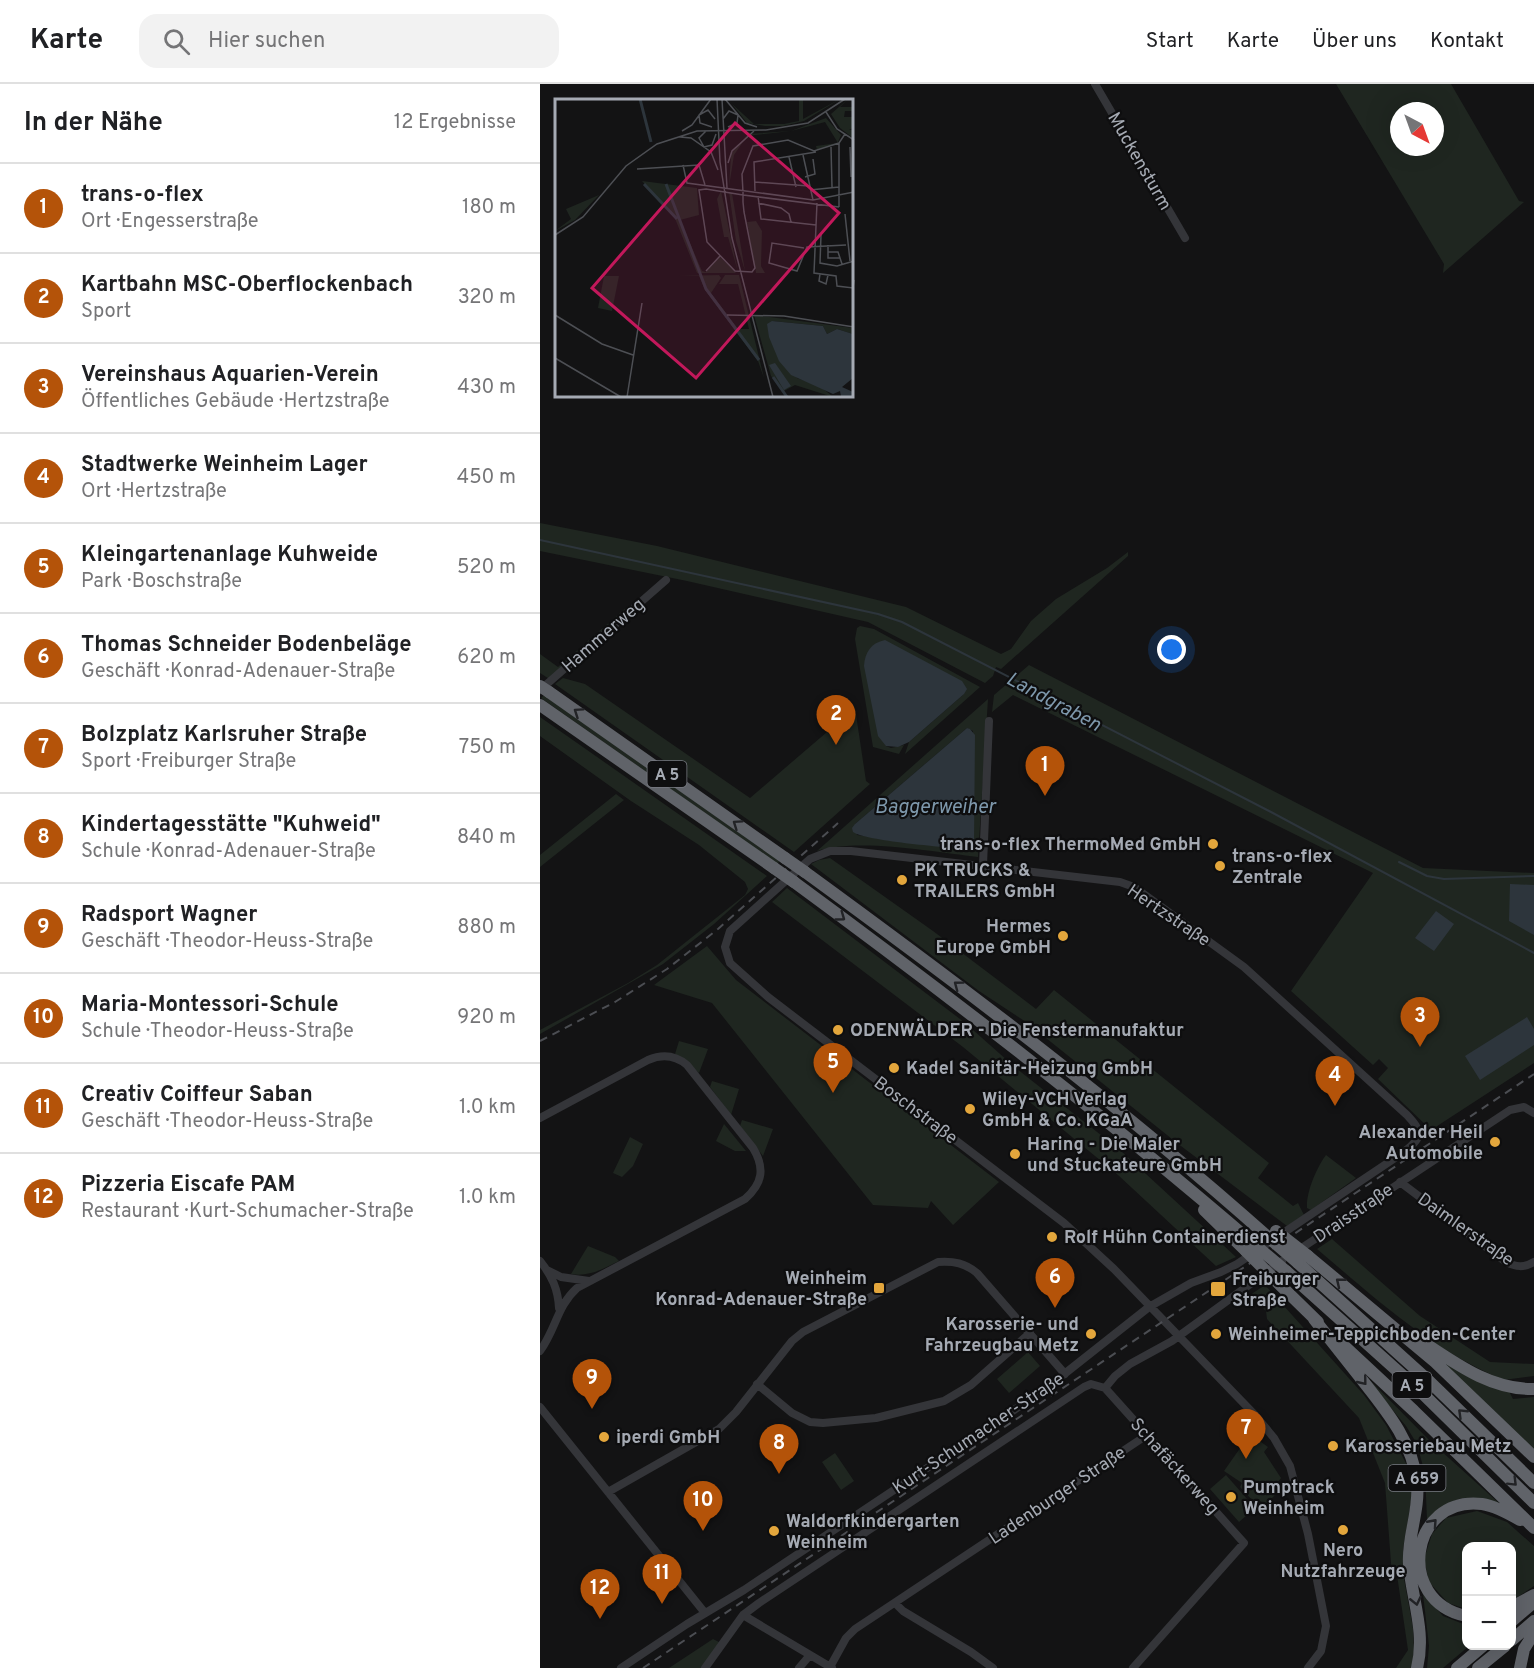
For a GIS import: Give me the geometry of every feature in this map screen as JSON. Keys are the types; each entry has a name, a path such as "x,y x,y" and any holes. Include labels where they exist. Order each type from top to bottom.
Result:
{"highway":[{"name":"A 5","path":"543,689 805,872 1005,1020 1303,1259 1372,1308 1478,1376 1501,1385 1534,1389"},
{"name":"A 5","path":"540,705 794,882 995,1033 1167,1169 1251,1248 1286,1271 1421,1392 1534,1503"},
{"path":"1251,1248 1274,1279 1532,1526"},
{"name":"A 5","path":"1303,1259 1534,1483"},
{"name":"A 5","path":"1372,1308 1435,1362 1534,1457"},
{"name":"A 659","path":"1314,1318 1389,1416 1406,1442 1413,1463 1418,1496 1409,1559 1421,1632 1417,1668"},
{"path":"1462,1614 1443,1606 1431,1596 1423,1582 1419,1567 1419,1551 1428,1529 1438,1517 1452,1508 1473,1503 1495,1507 1532,1526"},
{"path":"1516,1605 1534,1595"},
{"path":"1516,1618 1534,1602"},
{"path":"1516,1637 1534,1621"},
{"path":"1520,1668 1524,1649 1534,1633"},
{"path":"1457,1668 1478,1650"},
{"path":"1479,1668 1500,1650"}],"street":[{"name":"Muckensturm","path":"1095,84 1185,238"},
{"name":"Hammerweg","path":"543,689 666,580"},
{"path":"983,865 989,721"},
{"name":"Hertzstraße","path":"810,859 830,851 851,851 1119,882 1141,891 1244,967 1407,1115 1418,1128 1419,1135"},
{"name":"Boschstraße","path":"810,859 730,931 726,942 726,952 734,968 768,997 1064,1223 1108,1263 1149,1307"},
{"path":"540,1118 648,1060 659,1056 674,1057 687,1065 753,1148 760,1159 762,1173 761,1180 745,1199 577,1288 559,1309 553,1330 540,1351"},
{"name":"Draisstraße","path":"1105,1388 1115,1376 1131,1364 1178,1337 1252,1281 1510,1110 1524,1107 1534,1113"},
{"name":"Kurt-Schumacher-Straße","path":"621,1668 792,1558 1044,1390 1149,1307 1182,1287 1238,1264 1404,1152 1414,1144 1419,1135"},
{"name":"Daimlerstraße","path":"1400,1182 1506,1262 1523,1267 1534,1262"},
{"path":"608,1492 709,1436 727,1422 792,1341 803,1332 938,1262 955,1261 970,1267 1065,1374"},
{"path":"540,1262 554,1280 559,1309"},
{"path":"547,1269 561,1277 589,1281"},
{"path":"1149,1307 1255,1415 1274,1438 1290,1466 1308,1534 1326,1626 1320,1651 1308,1668"},
{"path":"757,1384 792,1413 810,1422 876,1418 944,1401 980,1378 1030,1333"},
{"path":"705,1668 743,1615 1084,1387 1091,1384 1105,1388"},
{"name":"Schafäckerweg","path":"1105,1388 1244,1543 1133,1668"},
{"path":"540,1407 705,1613"},
{"name":"Ladenburger Straße","path":"831,1668 846,1638 855,1629 1147,1435"},
{"path":"895,1603 903,1611 993,1668"},
{"path":"743,1615 831,1668"},
{"path":"799,1668 810,1655"}],"shaded area":[{"path":"1336,84 1451,84 1519,201 1524,202 1443,273 1444,264"},
{"path":"540,523 657,546 906,607 1001,654 1011,649 1031,621 1056,599 1107,568 1128,552 1128,556 1001,669 996,667 993,676 985,683 868,622 540,551"},
{"path":"628,606 630,611 551,680 540,673 540,654 558,667"},
{"name":"Baggerweiher","path":"860,626 874,629 980,687 905,754 909,742 964,694 886,746 891,748 904,745 899,754 873,747 855,639 857,628"},
{"path":"1029,665 1423,868 1534,873 1534,1063 1431,1130 1378,1079 1388,1068 1379,1059 1373,1065 1291,991 1373,873 1013,695 992,712 994,695"},
{"path":"563,678 585,684 750,798 855,708 866,781 870,784 794,852 555,684"},
{"path":"544,695 780,861 777,864 541,698"},
{"path":"988,699 978,857 875,846 834,847 817,851","holes":["967,728 973,731 970,847 964,849 857,835 855,824"]},
{"path":"540,717 767,876 714,924 663,964 540,1034 540,1030 657,965 745,895 748,889 745,882 699,845 631,801 540,736"},
{"path":"616,794 624,800 540,867 540,855"},
{"path":"830,858 933,931 1036,1009 1054,990 1269,1163 1258,1178 1293,1206 1298,1203 1304,1215 1287,1226 1177,1143 1026,1022 979,991 811,864"},
{"path":"787,888 964,1022 1017,1069 1120,1150 1236,1257 1216,1266 1118,1175 963,1047 772,902"},
{"path":"707,946 736,980 999,1182 953,1225 931,1201 928,1208 873,1205 712,1003 654,985"},
{"path":"679,1041 708,1049 699,1073 675,1054"},
{"path":"712,1081 739,1089 731,1115 710,1087"},
{"path":"742,1120 773,1129 763,1156 740,1126"},
{"path":"724,1124 746,1151 735,1151 716,1141"},
{"path":"630,1137 643,1144 633,1166 622,1177 613,1173"},
{"path":"1326,1155 1356,1178 1311,1210 1307,1208 1310,1187"},
{"path":"1332,1239 1420,1316 1490,1362 1534,1364 1534,1376 1503,1380 1513,1399 1534,1397 1534,1451 1432,1352 1502,1379 1451,1353 1382,1304 1317,1249"},
{"path":"588,1246 615,1257 619,1261 590,1273 571,1274"},
{"path":"1265,1285 1364,1395 1386,1425 1410,1471 1412,1496 1403,1549 1404,1579 1413,1628 1412,1668 1396,1668 1408,1650 1397,1575 1392,1576 1385,1483 1359,1418 1267,1319 1266,1311 1250,1295"},
{"path":"1028,1352 1040,1366 1009,1393 997,1379"},
{"path":"1355,1365 1430,1441 1501,1505 1478,1498 1461,1499 1446,1505 1427,1519 1425,1474 1417,1444 1406,1426"},
{"path":"1250,1434 1268,1447 1264,1452 1281,1478 1272,1490 1276,1494 1266,1504 1260,1501 1254,1502 1240,1487 1242,1483 1224,1471"},
{"path":"835,1453 854,1481 841,1490 822,1462"},
{"name":"Pumptrack Weinheim","path":"1226,1475 1255,1508 1239,1522 1210,1489"},
{"path":"1477,1511 1507,1522 1534,1546 1534,1586 1516,1598 1516,1542 1462,1542 1462,1608 1448,1603 1429,1582 1424,1559 1432,1534 1446,1518"},
{"path":"1423,1594 1443,1616 1462,1623 1462,1650 1464,1650 1443,1668 1427,1668 1429,1646"},
{"path":"713,1639 719,1642 719,1645 701,1668 669,1668"}],"water":[{"name":"Baggerweiher","path":"885,640 962,681 967,689 909,742 898,747 886,746 878,736 864,666 870,649 876,643"},
{"name":"Baggerweiher","path":"967,728 975,735 974,843 964,849 889,841 853,832 852,828 855,824"},
{"path":"1510,884 1534,885 1534,935 1509,921"},
{"path":"1436,911 1454,924 1434,951 1415,938"},
{"path":"1527,1017 1534,1029 1534,1045 1480,1080 1465,1056"}],"waterway":[{"name":"Landgraben","path":"540,540 878,614 902,622 1271,812 1534,953"},
{"path":"1399,862 1427,876 1444,879 1534,876"}],"railway":[{"path":"540,1041 615,1002 667,969 718,929 838,823"},
{"path":"643,1668 1534,1074"}],"place":[{"name":"Kartbahn MSC-Oberflockenbach","path":"836,745"},
{"name":"trans-o-flex","path":"1045,796"},
{"name":"trans-o-flex ThermoMed GmbH","path":"1213,844"},
{"name":"trans-o-flex Zentrale","path":"1220,866"},
{"name":"PK TRUCKS & TRAILERS GmbH","path":"902,880"},
{"name":"Hermes Europe GmbH","path":"1063,936"},
{"name":"ODENWÄLDER - Die Fenstermanufaktur","path":"838,1030"},
{"name":"Vereinshaus Aquarien-Verein","path":"1420,1047"},
{"name":"Kadel Sanitär-Heizung GmbH","path":"894,1068"},
{"name":"Kleingartenanlage Kuhweide","path":"833,1093"},
{"name":"Stadtwerke Weinheim Lager","path":"1335,1106"},
{"name":"Wiley-VCH Verlag GmbH & Co. KGaA","path":"970,1109"},
{"name":"Alexander Heil Automobile","path":"1495,1142"},
{"name":"Haring - Die Maler und Stuckateure GmbH","path":"1015,1154"},
{"name":"Rolf Hühn Containerdienst","path":"1052,1237"},
{"name":"Weinheim Konrad-Adenauer-Straße","path":"879,1288"},
{"name":"Freiburger Straße","path":"1218,1289"},
{"name":"Thomas Schneider Bodenbeläge","path":"1055,1308"},
{"name":"Karosserie- und Fahrzeugbau Metz","path":"1091,1334"},
{"name":"Weinheimer-Teppichboden-Center","path":"1216,1334"},
{"name":"Radsport Wagner","path":"592,1409"},
{"name":"iperdi GmbH","path":"604,1437"},
{"name":"Karosseriebau Metz","path":"1333,1446"},
{"name":"Bolzplatz Karlsruher Straße","path":"1246,1459"},
{"name":"Kindertagesstätte \"Kuhweid\"","path":"779,1474"},
{"name":"Pumptrack Weinheim","path":"1231,1497"},
{"name":"Nero Nutzfahrzeuge","path":"1343,1530"},
{"name":"Maria-Montessori-Schule","path":"703,1531"},
{"name":"Waldorfkindergarten Weinheim","path":"774,1531"},
{"name":"Creativ Coiffeur Saban","path":"662,1604"},
{"name":"Pizzeria Eiscafe PAM","path":"600,1619"}]}
